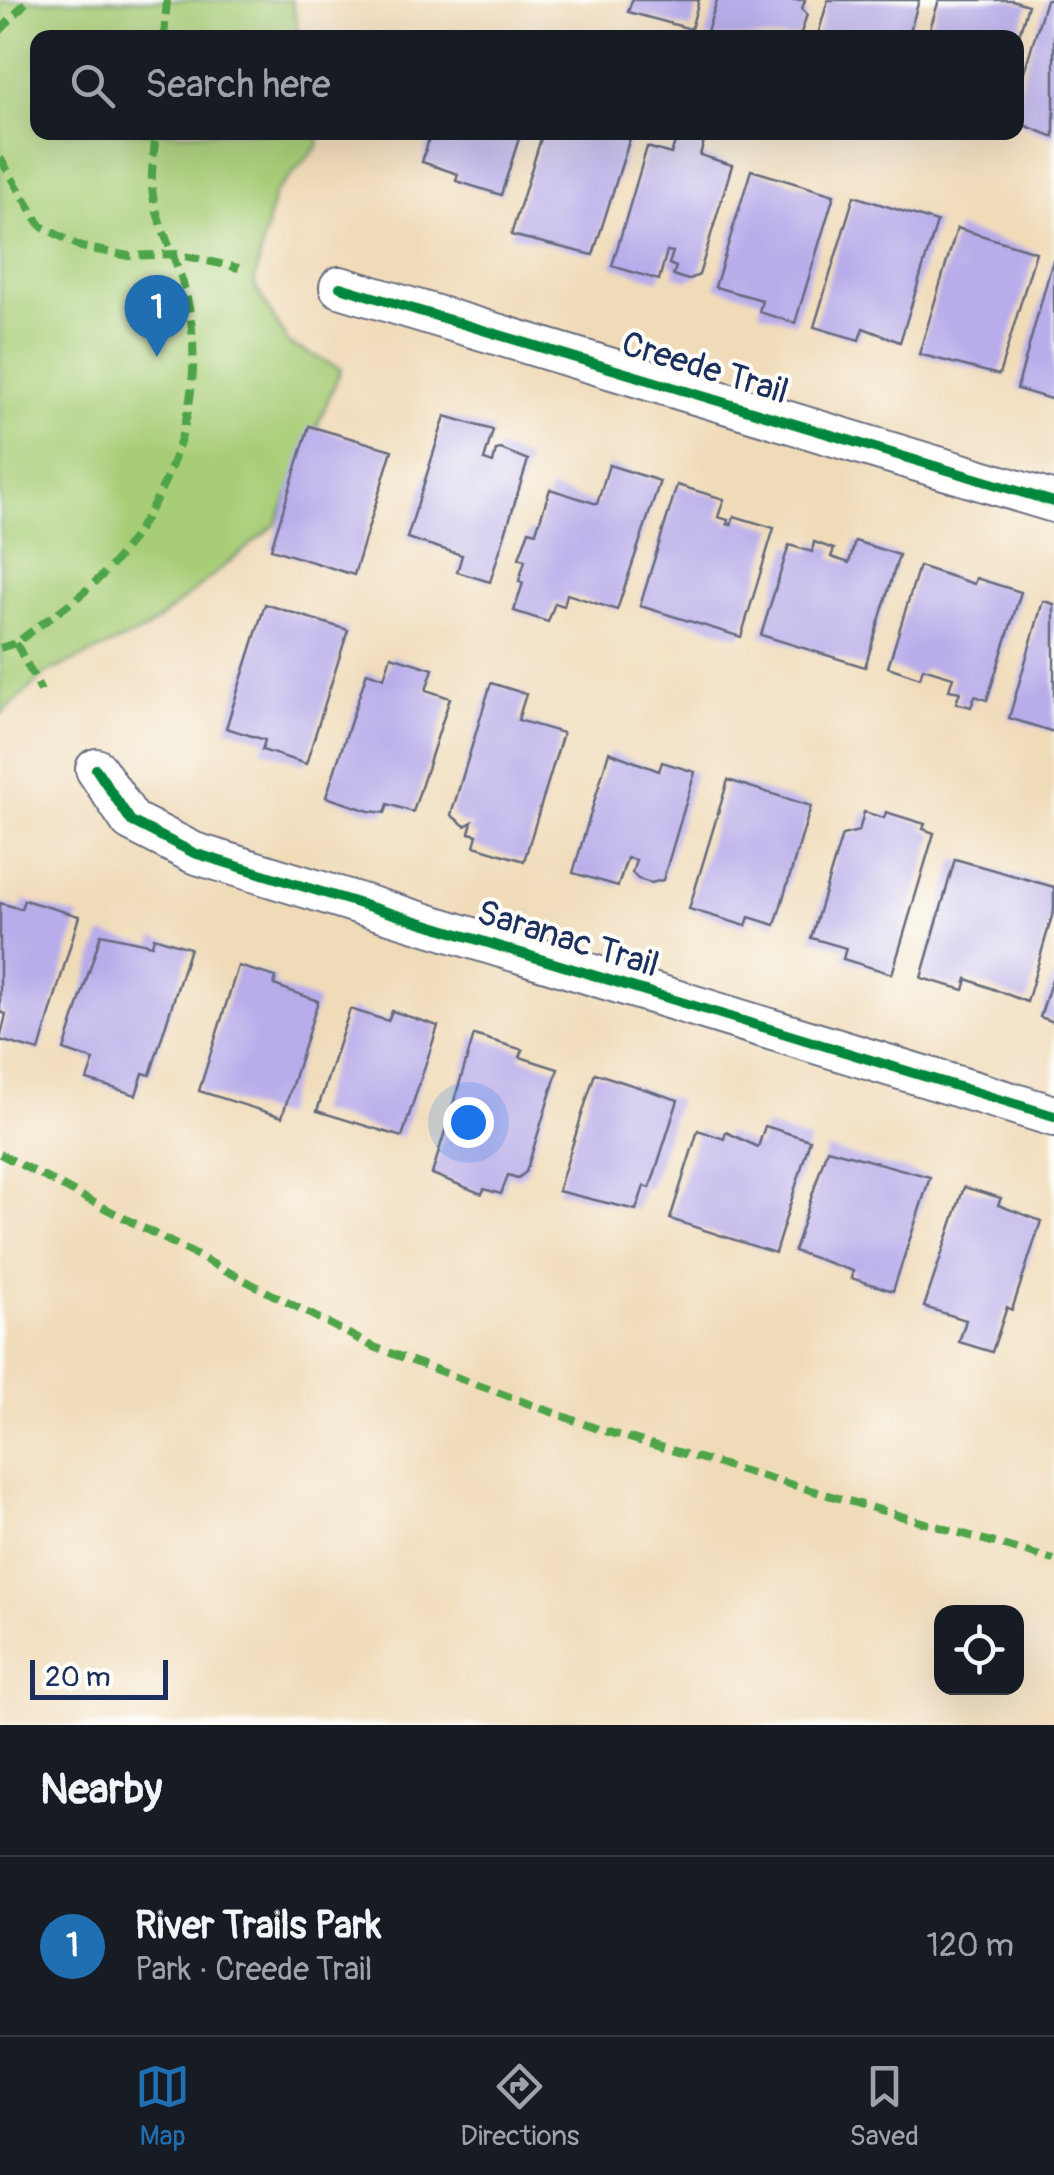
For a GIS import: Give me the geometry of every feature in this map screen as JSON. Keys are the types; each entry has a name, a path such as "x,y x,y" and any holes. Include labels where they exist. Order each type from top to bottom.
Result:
{"street":[{"name":"Creede Trail","path":"340,287 1054,502"},
{"name":"Saranac Trail","path":"96,769 131,821 194,853 1054,1116"}],"green space":[{"path":"0,0 292,0 298,30 30,30 30,140 318,140 319,145 274,194 254,284 289,344 341,369 276,524 146,630 48,672 0,715"}],"building":[{"path":"632,0 699,0 691,29 628,12"},
{"path":"717,0 805,0 802,9 807,14 802,30 708,30"},
{"path":"828,0 919,0 910,30 819,30"},
{"path":"939,0 1012,0 1028,5 1020,30 930,30"},
{"path":"1046,0 1054,0 1054,137 1024,125 1024,72"},
{"path":"429,140 518,140 501,195 456,181 458,174 422,162"},
{"path":"541,140 629,140 593,255 511,235"},
{"path":"676,140 701,140 704,141 700,155 732,165 699,275 688,280 673,275 676,267 669,264 673,252 667,251 659,280 612,266 647,147 671,154"},
{"path":"751,170 834,195 795,323 759,312 762,300 715,287"},
{"path":"854,196 937,222 900,342 863,328 859,340 814,327"},
{"path":"957,228 1036,252 999,375 919,354"},
{"path":"1054,260 1054,400 1017,389"},
{"path":"445,416 493,430 484,460 493,463 496,450 501,449 528,460 490,582 457,572 462,555 407,538"},
{"path":"309,426 392,450 354,575 271,549"},
{"path":"609,465 660,481 617,610 567,594 564,606 555,603 548,622 514,611 523,583 519,581 525,560 519,558 529,530 536,532 550,489 597,504"},
{"path":"677,485 724,499 718,517 728,520 727,524 731,525 734,516 774,528 741,637 640,606"},
{"path":"855,541 899,555 865,667 761,635 789,545 812,552 814,542 834,549 831,557 849,563"},
{"path":"919,566 974,584 976,578 1021,592 987,700 975,696 971,707 956,703 960,692 949,690 953,677 923,668 920,678 888,667"},
{"path":"1043,601 1054,604 1054,732 1009,718"},
{"path":"265,604 348,630 306,764 262,750 265,740 226,728"},
{"path":"391,656 433,669 426,690 450,698 413,812 388,804 385,813 369,811 326,797 367,672 384,678"},
{"path":"491,683 526,694 518,720 563,733 524,861 474,846 477,835 469,833 472,822 465,826 451,815"},
{"path":"609,752 659,771 662,762 695,772 663,880 651,883 638,879 632,873 636,860 627,858 618,886 573,873"},
{"path":"728,780 811,806 775,925 749,917 746,926 689,909"},
{"path":"864,812 884,818 886,812 925,824 923,829 934,833 892,974 843,959 846,948 811,938 842,835 859,831"},
{"path":"955,859 1054,887 1054,909 1027,1002 967,979 964,990 921,978"},
{"path":"24,900 79,916 39,1051 0,1040 6,1014 0,1012 0,903 21,909"},
{"path":"101,934 152,945 154,937 190,948 150,1075 143,1073 136,1095 87,1080 94,1060 64,1050"},
{"path":"238,966 276,977 274,985 318,1001 282,1117 199,1091"},
{"path":"1054,976 1054,1022 1040,1017"},
{"path":"350,1009 388,1021 392,1011 438,1026 402,1137 317,1111"},
{"path":"474,1035 523,1050 520,1057 558,1069 526,1172 518,1178 508,1175 501,1194 484,1189 482,1194 432,1174"},
{"path":"595,1073 678,1100 650,1188 644,1186 636,1210 558,1191"},
{"path":"765,1126 810,1140 775,1253 670,1219 698,1130 724,1139 726,1132 758,1147"},
{"path":"827,1149 930,1177 893,1291 851,1278 853,1271 794,1251"},
{"path":"964,1187 1001,1198 998,1205 1041,1221 1012,1310 1007,1307 992,1352 959,1342 966,1320 924,1307"}],"marked path":[{"path":"0,31 28,0"},
{"path":"165,30 167,0"},
{"path":"0,648 16,643 68,604 116,560 154,503 181,439 189,406 193,337 185,290 154,201 155,140"},
{"path":"0,158 41,226 81,247 129,256 176,254 239,268"},
{"path":"16,643 41,691"},
{"path":"0,1154 374,1347 598,1429 1054,1560"}],"cycle path":[{"path":"340,287 1054,502"},
{"path":"96,769 131,821 194,853 1054,1116"}],"place":[{"name":"River Trails Park","path":"157,357"}]}
